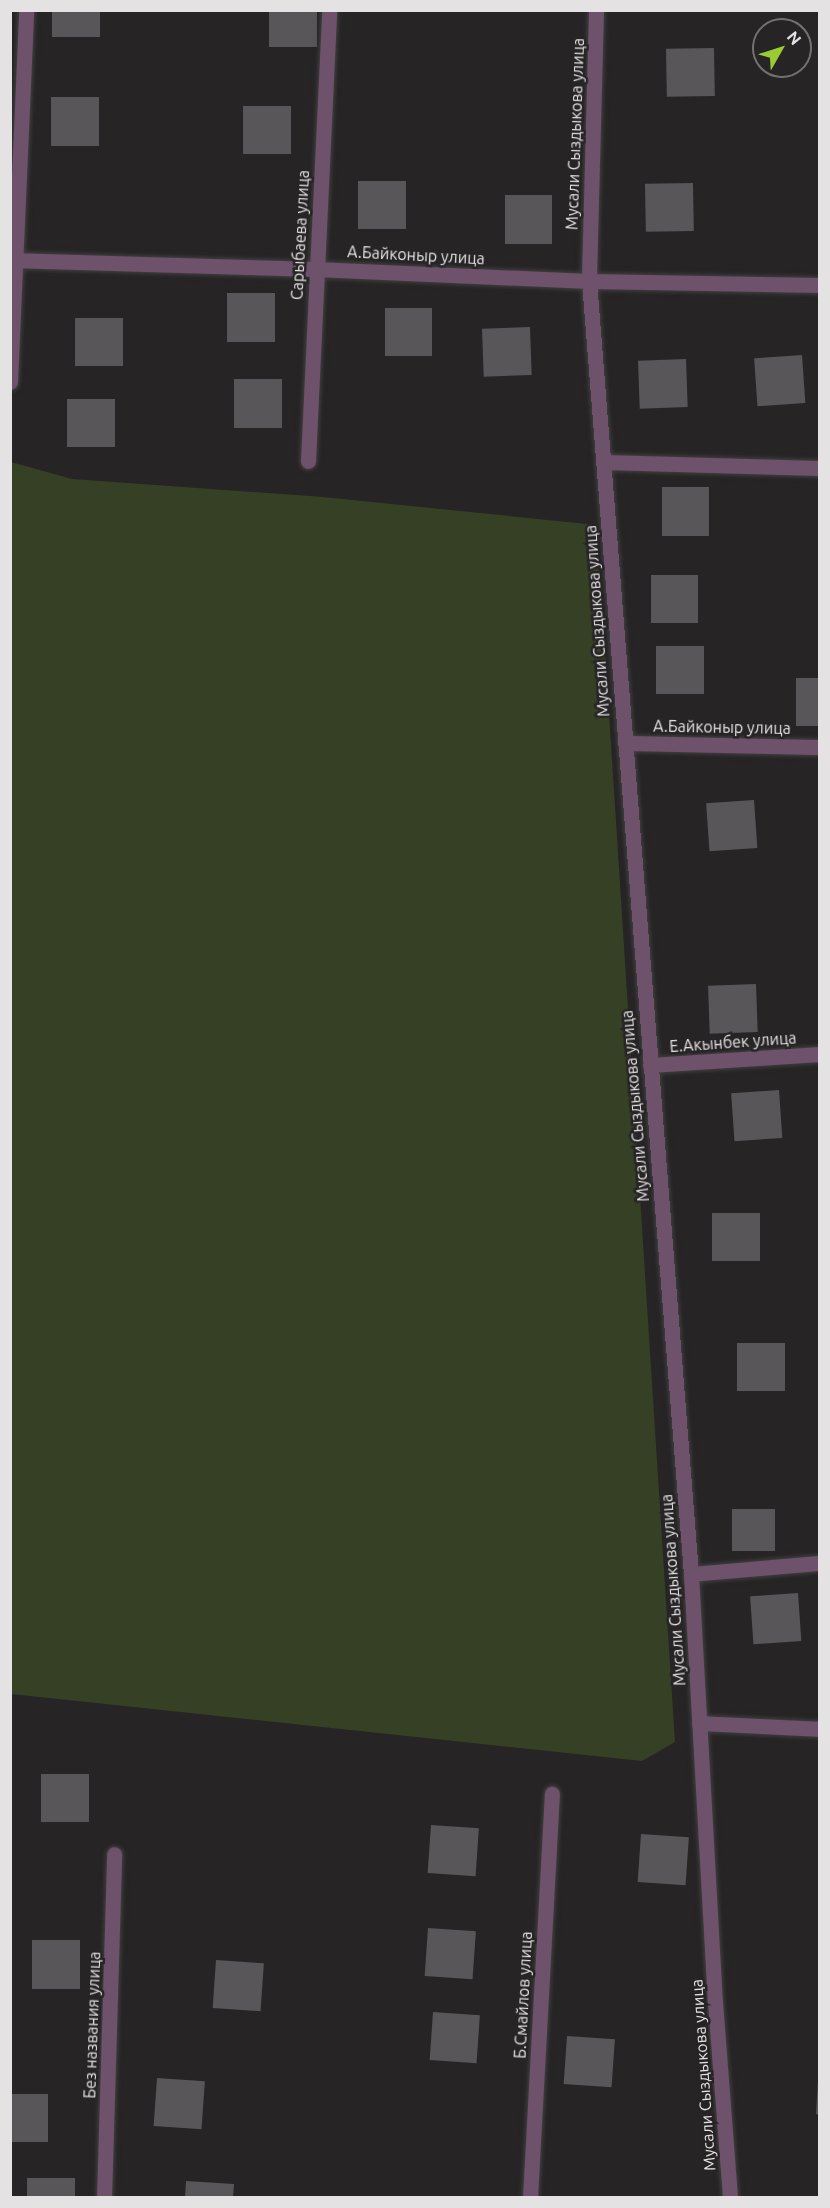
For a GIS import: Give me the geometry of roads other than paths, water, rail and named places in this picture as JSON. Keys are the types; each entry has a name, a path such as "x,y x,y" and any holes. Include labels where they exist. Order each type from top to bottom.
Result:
{"street":[{"path":"10,382 26,10"},
{"name":"Сарыбаева улица","path":"308,461 315,268 329,10"},
{"name":"Мусали Сыздыкова улица","path":"596,10 589,281 691,1574 730,2198"},
{"name":"А.Байконыр улица","path":"14,260 315,268 589,281 819,285"},
{"path":"603,462 819,468"},
{"name":"А.Байконыр улица","path":"625,743 819,747"},
{"name":"Е.Акынбек улица","path":"650,1065 819,1054"},
{"path":"691,1574 819,1563"},
{"path":"699,1724 819,1729"},
{"name":"Б.Смайлов улица","path":"530,2198 552,1794"},
{"name":"Без названия улица","path":"104,2198 114,1854"}]}
